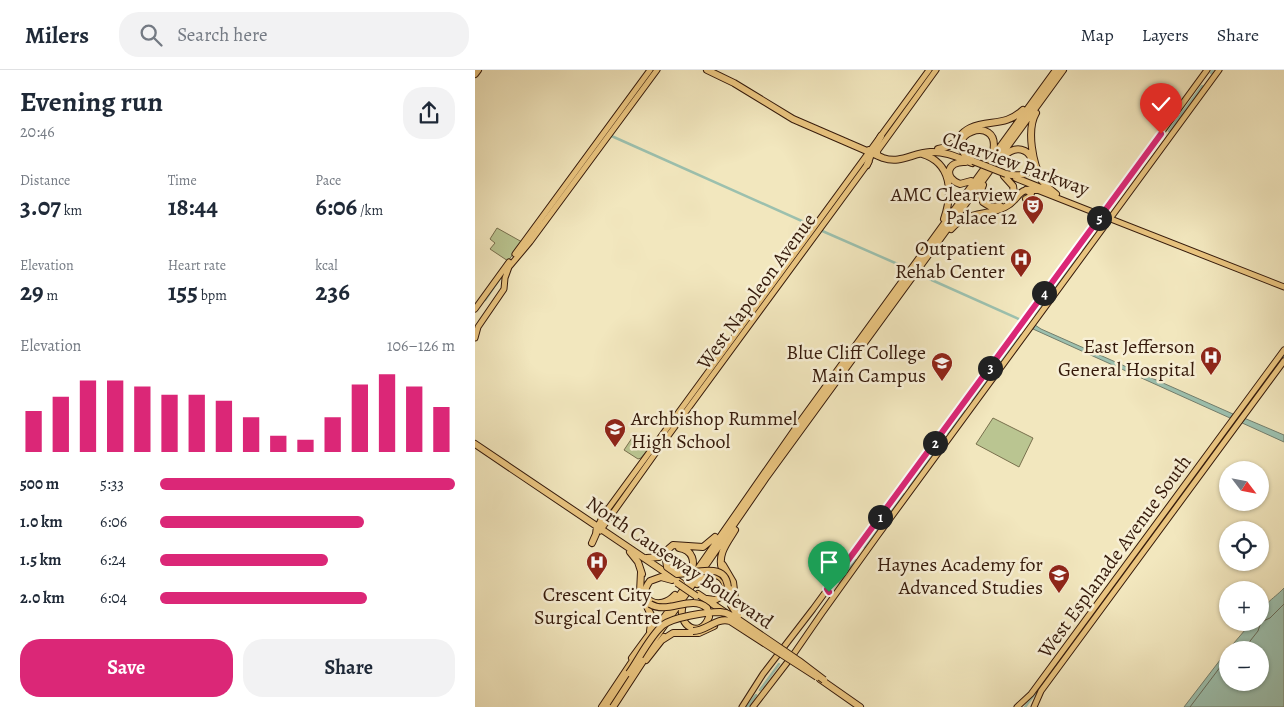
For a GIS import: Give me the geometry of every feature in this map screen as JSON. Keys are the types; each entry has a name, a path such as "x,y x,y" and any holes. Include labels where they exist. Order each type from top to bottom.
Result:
{"highway":[{"path":"475,74 478,70"},
{"path":"707,70 751,92"},
{"name":"Clearview Parkway","path":"715,70 783,114 873,153 902,159 935,152 951,154"},
{"path":"611,707 784,452 912,272 919,255 944,219 1043,83 1056,70"},
{"path":"918,259 1056,70"},
{"path":"1058,197 1042,180 1031,138 1031,122 1063,70"},
{"path":"927,256 1057,79"},
{"name":"Clearview Parkway","path":"751,92 810,125"},
{"path":"938,149 952,145 970,128 1007,121 1018,115 1025,108"},
{"path":"947,234 1039,108"},
{"path":"973,162 965,155 961,147 963,139 973,130 986,132 993,138 993,152"},
{"path":"865,163 873,153 881,136"},
{"name":"Clearview Parkway","path":"902,159 923,150 938,149 1024,181 1058,197"},
{"path":"1003,158 1013,150 1021,149 1028,152 1032,159 1032,166 1024,181"},
{"path":"920,154 935,160 943,170 948,181 949,198 944,219"},
{"path":"971,181 963,184 953,181 949,174 952,166 959,162 973,162"},
{"path":"983,184 980,190 984,203 997,207 1007,203 1013,196 1014,188 1005,175"},
{"name":"Clearview Parkway","path":"1024,181 1037,190"},
{"path":"600,707 740,507 912,272 958,222 964,218 1006,207 1022,190 1037,190"},
{"path":"987,212 1007,207 1021,193 1027,190 1031,195 1026,199"},
{"name":"North Causeway Boulevard","path":"475,445 612,538 617,539 672,580 702,599"},
{"path":"645,661 784,452"},
{"path":"754,629 732,609 730,583 722,570 720,562 721,554 767,478"},
{"path":"600,707 719,533 740,507"},
{"path":"592,544 607,509"},
{"path":"639,554 649,558 656,558 673,545 680,544 701,548 719,533"},
{"name":"North Causeway Boulevard","path":"617,539 630,552 763,638"},
{"path":"689,576 693,566 693,561 687,550 675,548 667,555 667,567 677,574 707,570 716,571 726,580 728,603 731,611 821,678"},
{"path":"630,552 638,562 643,594 650,604 661,608 699,603 707,608 709,618 702,627 697,629 690,628 684,622 681,616 683,604"},
{"path":"721,554 722,564 734,584 735,598"},
{"path":"641,572 641,596 652,622 647,636"},
{"path":"695,587 706,576 713,575 720,577 725,584 725,592 719,599 702,599"},
{"path":"672,580 661,577 653,579 648,584 646,595 651,601 659,604 667,602 678,592"},
{"path":"717,610 748,635"},
{"name":"North Causeway Boulevard","path":"717,610 763,638 860,707"},
{"path":"600,707 629,673 657,632 670,621 723,612 754,629"},
{"path":"611,707 667,634 675,631 703,630 721,620 730,621 801,669 821,678"},
{"path":"662,640 669,634 677,632 699,634 720,623 728,623 735,626"},
{"path":"645,661 662,631"},
{"name":"North Causeway Boulevard","path":"833,687 867,707"}],"main road":[{"path":"893,125 929,70"},
{"path":"873,153 936,70"},
{"path":"1208,70 1209,76 1217,72"},
{"path":"878,534 1104,228 1115,197 1208,70"},
{"path":"475,308 530,238 653,72"},
{"path":"815,622 811,624 807,620 827,589 1035,306 1087,233 1086,228 1107,216 1119,206 1217,72"},
{"path":"1197,84 1204,83 1203,91"},
{"path":"1166,126 1165,134 1172,134"},
{"path":"881,136 888,131"},
{"path":"582,167 609,132"},
{"path":"1161,136 1164,145"},
{"name":"West Napoleon Avenue","path":"607,509 637,473 865,163"},
{"name":"Clearview Parkway","path":"1037,190 1135,225 1284,285"},
{"name":"Clearview Parkway","path":"1058,197 1072,200 1127,225 1284,285"},
{"path":"1115,197 1113,203 1119,206"},
{"path":"1093,211 1097,216 1094,223"},
{"path":"1083,239 1090,236 1092,244"},
{"path":"1076,248 1083,252 1080,259"},
{"path":"475,338 478,327 504,289 507,270 519,251"},
{"path":"1072,254 1077,253 1080,259"},
{"path":"1045,292 1047,298 1054,296"},
{"path":"1035,306 1042,303 1044,306 1043,311"},
{"path":"1236,418 1246,412 1260,383 1284,350"},
{"path":"1121,576 1158,533 1254,394 1264,388 1284,361"},
{"path":"990,367 989,374 997,373"},
{"path":"982,378 989,378 988,386"},
{"path":"1260,383 1264,388"},
{"path":"1254,394 1264,388"},
{"path":"968,397 970,403 974,403 977,400"},
{"path":"961,408 967,408 967,415"},
{"name":"West Esplanade Avenue South","path":"1018,705 1029,697 1068,650 1117,583 1157,522 1236,418"},
{"path":"946,428 945,436 950,436 953,433"},
{"path":"938,439 944,438 943,446"},
{"name":"West Napoleon Avenue","path":"599,529 607,520 637,473"},
{"path":"912,474 906,484 906,489 910,489 917,482"},
{"path":"1185,484 1186,488 1190,488"},
{"path":"897,494 902,491 905,492 903,502"},
{"path":"1180,491 1184,491 1186,494"},
{"path":"607,509 612,506 613,508 607,520"},
{"path":"889,506 885,515 889,518 892,516"},
{"path":"753,707 777,678 824,609 870,547 883,524 879,522 874,526"},
{"path":"1157,522 1159,526 1163,526"},
{"path":"1153,529 1157,528 1158,533"},
{"path":"865,538 861,550 864,552 870,547"},
{"path":"856,553 862,555 865,553"},
{"path":"846,564 852,558 857,558 858,561 854,569"},
{"path":"837,577 835,584 837,586 844,582"},
{"path":"833,597 831,591 837,577"},
{"path":"824,609 830,598 827,589"},
{"path":"742,707 770,665 814,608 822,603 824,609"},
{"path":"800,625 806,624 809,629 803,641"},
{"path":"1035,707 1041,691 1068,650"},
{"path":"770,665 780,660 782,663 783,666 777,678"},
{"path":"762,677 756,691 759,693 766,690"},
{"path":"1018,705 1023,697"}],"green space":[{"path":"497,228 522,242 508,261 490,249 495,243 490,239"},
{"path":"993,418 1033,438 1019,467 976,444"},
{"path":"632,438 649,448 641,458 638,459 624,450"}],"water":[{"path":"1035,325 1233,414 1230,418 1033,329"},
{"path":"1244,418 1284,435 1284,442 1240,422"},
{"path":"1284,588 1284,707 1184,707 1219,661 1219,691 1269,691 1269,641 1236,641 1244,631 1269,631 1269,602"}],"waterway":[{"path":"894,123 933,70"},
{"path":"617,120 649,77"},
{"path":"1169,131 1202,86"},
{"path":"597,147 609,130"},
{"path":"607,134 813,226"},
{"path":"818,229 818,226 851,182"},
{"path":"820,230 909,269"},
{"path":"1082,249 1089,239"},
{"path":"1048,296 1076,257"},
{"path":"916,273 1021,320"},
{"path":"485,300 503,274"},
{"path":"1034,314 1041,305"},
{"path":"992,372 1020,335"},
{"path":"1263,385 1284,356"},
{"path":"972,400 987,380"},
{"path":"948,433 964,411"},
{"path":"1187,487 1232,425"},
{"path":"909,487 942,441"},
{"path":"1160,524 1183,493"},
{"path":"889,513 903,494"},
{"path":"864,547 880,525"},
{"path":"1121,577 1156,530"},
{"path":"839,582 855,560"},
{"path":"1072,643 1117,582"},
{"path":"1025,707 1068,649"},
{"path":"760,690 779,664"},
{"path":"747,707 756,695"}],"place":[{"name":"AMC Clearview Palace 12","path":"1033,225"},
{"name":"Outpatient Rehab Center","path":"1021,278"},
{"name":"East Jefferson General Hospital","path":"1211,376"},
{"name":"Blue Cliff College Main Campus","path":"942,382"},
{"name":"Archbishop Rummel High School","path":"615,448"},
{"name":"Crescent City Surgical Centre","path":"597,581"},
{"name":"Haynes Academy for Advanced Studies","path":"1059,594"}],"route":[{"path":"829,592 827,589 1161,134"}]}
